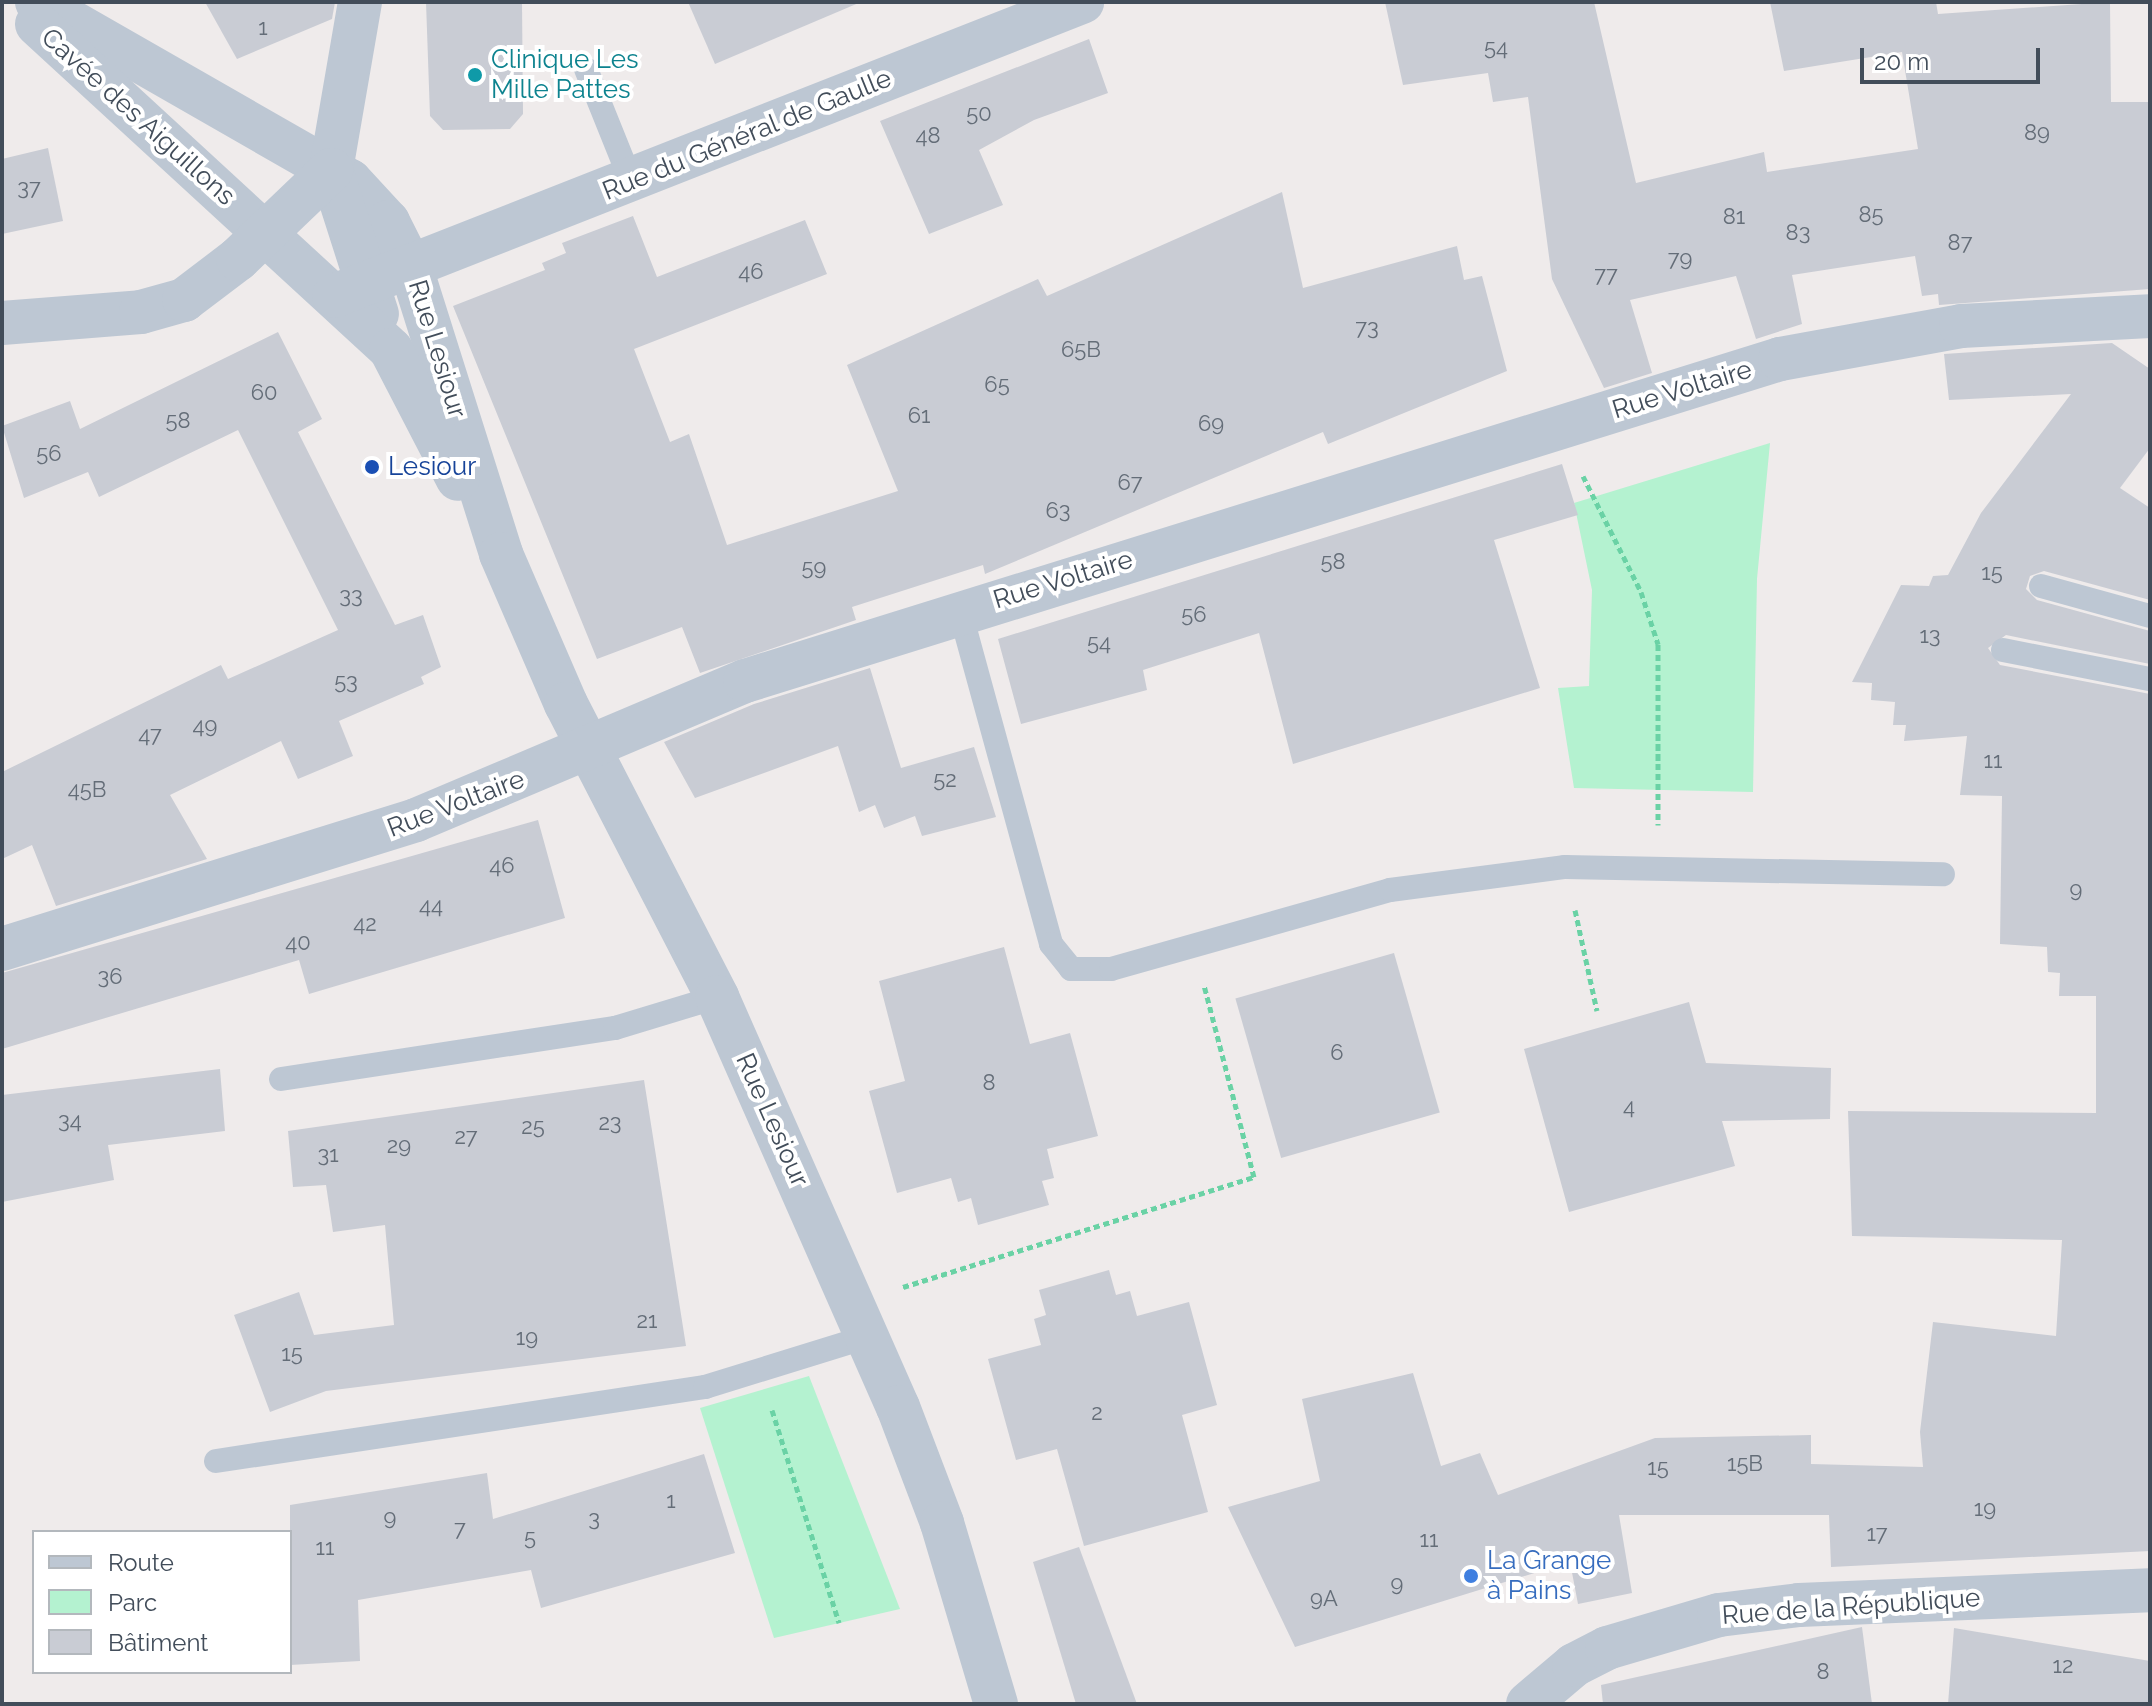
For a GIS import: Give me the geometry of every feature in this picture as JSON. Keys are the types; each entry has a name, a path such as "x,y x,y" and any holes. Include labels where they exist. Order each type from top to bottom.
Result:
{"street":[{"name":"Cavée des Aiguillons","path":"10,2 266,232"},
{"name":"Cavée des Aiguillons","path":"37,2 331,170"},
{"path":"350,291 331,170 360,2"},
{"name":"Rue du Général de Gaulle","path":"350,291 1082,2"},
{"path":"2,323 163,308 204,288 331,170"},
{"name":"Rue Lesiour","path":"331,170 366,195 388,222 411,268 501,554"},
{"name":"Rue Lesiour","path":"266,232 350,291 391,350 501,554 591,748 717,997 860,1320 942,1523 996,1704"},
{"name":"Rue Voltaire","path":"2,949 365,838 521,781 704,696 960,611 1564,426 1860,341 2021,320 2150,316"},
{"name":"Rue de la République","path":"1528,1704 1574,1665 1607,1648 1719,1615 1799,1605 2150,1590"}],"lane":[{"path":"586,69 631,181"},
{"path":"2041,586 2150,616"},
{"path":"960,611 1059,959 1071,969 1111,969 1390,890 1565,867 1656,864 1943,874"},
{"path":"2003,650 2150,679"},
{"path":"281,1079 615,1028 717,997"},
{"path":"216,1461 705,1387 760,1370 860,1320"}],"path":[{"path":"1564,426 1591,498 1641,592 1658,644 1656,864"},
{"path":"1565,867 1597,1011"},
{"path":"860,1320 1254,1177 1193,945"},
{"path":"760,1370 839,1623"}],"green space":[{"path":"1770,443 1757,579 1753,792 1574,788 1558,688 1589,686 1592,590 1574,503"},
{"path":"809,1376 900,1609 774,1638 700,1408"}],"building":[{"path":"205,2 335,2 332,19 237,59"},
{"name":"Clinique Les Mille Pattes","path":"426,2 522,2 523,114 510,129 443,130 430,116"},
{"path":"688,2 861,2 715,64"},
{"path":"1385,2 1594,2 1636,183 1764,152 1767,172 1918,149 1902,52 1784,71 1770,2 1936,2 1938,14 2110,2 2111,102 2150,102 2150,289 1939,305 1938,294 1922,296 1915,256 1792,275 1802,324 1756,339 1736,276 1630,300 1652,373 1604,388 1552,279 1528,97 1493,102 1488,73 1403,85"},
{"path":"1089,39 1108,93 1034,120 979,150 1003,205 929,234 880,121"},
{"path":"48,148 63,221 2,234 2,159"},
{"path":"1282,192 1303,288 1457,246 1464,280 1482,276 1507,371 1328,444 1323,432 985,574 983,565 852,607 856,620 700,673 682,627 597,659 453,306 545,270 542,263 566,253 562,243 633,216 657,277 805,220 827,274 634,349 670,442 689,434 727,545 898,491 847,365 1038,279 1047,296"},
{"path":"278,332 322,419 298,432 395,625 423,615 441,667 421,677 424,684 339,721 353,756 298,779 281,741 170,795 207,859 56,906 32,845 2,859 2,772 221,665 228,679 338,630 238,430 99,497 88,472 24,498 2,426 70,401 80,429"},
{"path":"2112,343 2150,369 2150,448 2120,488 2150,508 2150,600 2044,571 2030,576 2026,589 2037,600 2150,631 2150,664 2006,635 1988,648 2000,665 2150,694 2150,1551 1831,1567 1829,1515 1619,1515 1632,1593 1578,1604 1570,1562 1295,1647 1228,1507 1320,1481 1302,1399 1413,1373 1441,1466 1480,1453 1498,1495 1655,1438 1811,1435 1811,1464 1923,1467 1920,1432 1933,1322 2056,1336 2062,1240 1852,1236 1848,1111 2096,1113 2096,996 2059,996 2060,973 2048,972 2047,947 2000,944 2002,796 1960,795 1967,736 1904,741 1906,725 1893,725 1895,702 1871,700 1872,683 1852,682 1901,585 1929,586 1933,576 1948,575 1981,513 2071,394 1949,400 1944,354"},
{"path":"1562,464 1578,515 1494,540 1540,688 1293,764 1259,633 1143,670 1147,690 1021,724 998,639"},
{"path":"870,668 901,768 974,747 996,817 922,836 915,816 884,828 875,805 859,812 838,746 695,798 664,742 754,704"},
{"path":"538,820 565,918 309,994 299,960 2,1049 2,973"},
{"path":"1004,947 1030,1044 1070,1033 1098,1136 1047,1149 1054,1178 1042,1181 1049,1205 978,1225 971,1198 958,1202 951,1178 897,1193 869,1091 905,1081 879,981"},
{"path":"1394,953 1440,1113 1281,1158 1235,998"},
{"path":"1689,1002 1706,1063 1831,1068 1830,1119 1722,1121 1735,1166 1569,1212 1524,1049"},
{"path":"220,1069 225,1131 108,1145 114,1180 2,1202 2,1095"},
{"path":"644,1080 686,1346 326,1391 270,1412 234,1315 299,1292 314,1335 394,1325 385,1225 333,1232 326,1185 293,1187 288,1131"},
{"path":"1109,1270 1116,1295 1130,1291 1137,1316 1189,1302 1217,1405 1182,1415 1208,1512 1084,1546 1057,1449 1016,1460 988,1359 1041,1345 1034,1319 1046,1315 1039,1290"},
{"path":"704,1454 735,1553 541,1608 531,1570 358,1600 360,1661 292,1665 290,1505 487,1473 493,1519"},
{"path":"1079,1547 1137,1704 1076,1704 1033,1562"},
{"path":"1862,1627 1872,1704 1603,1704 1601,1685"},
{"path":"1954,1628 2150,1661 2150,1704 1948,1704"}],"place":[{"name":"Clinique Les Mille Pattes","path":"475,75"},
{"name":"Lesiour","path":"372,467"},
{"name":"La Grange à Pains","path":"1471,1576"}]}
